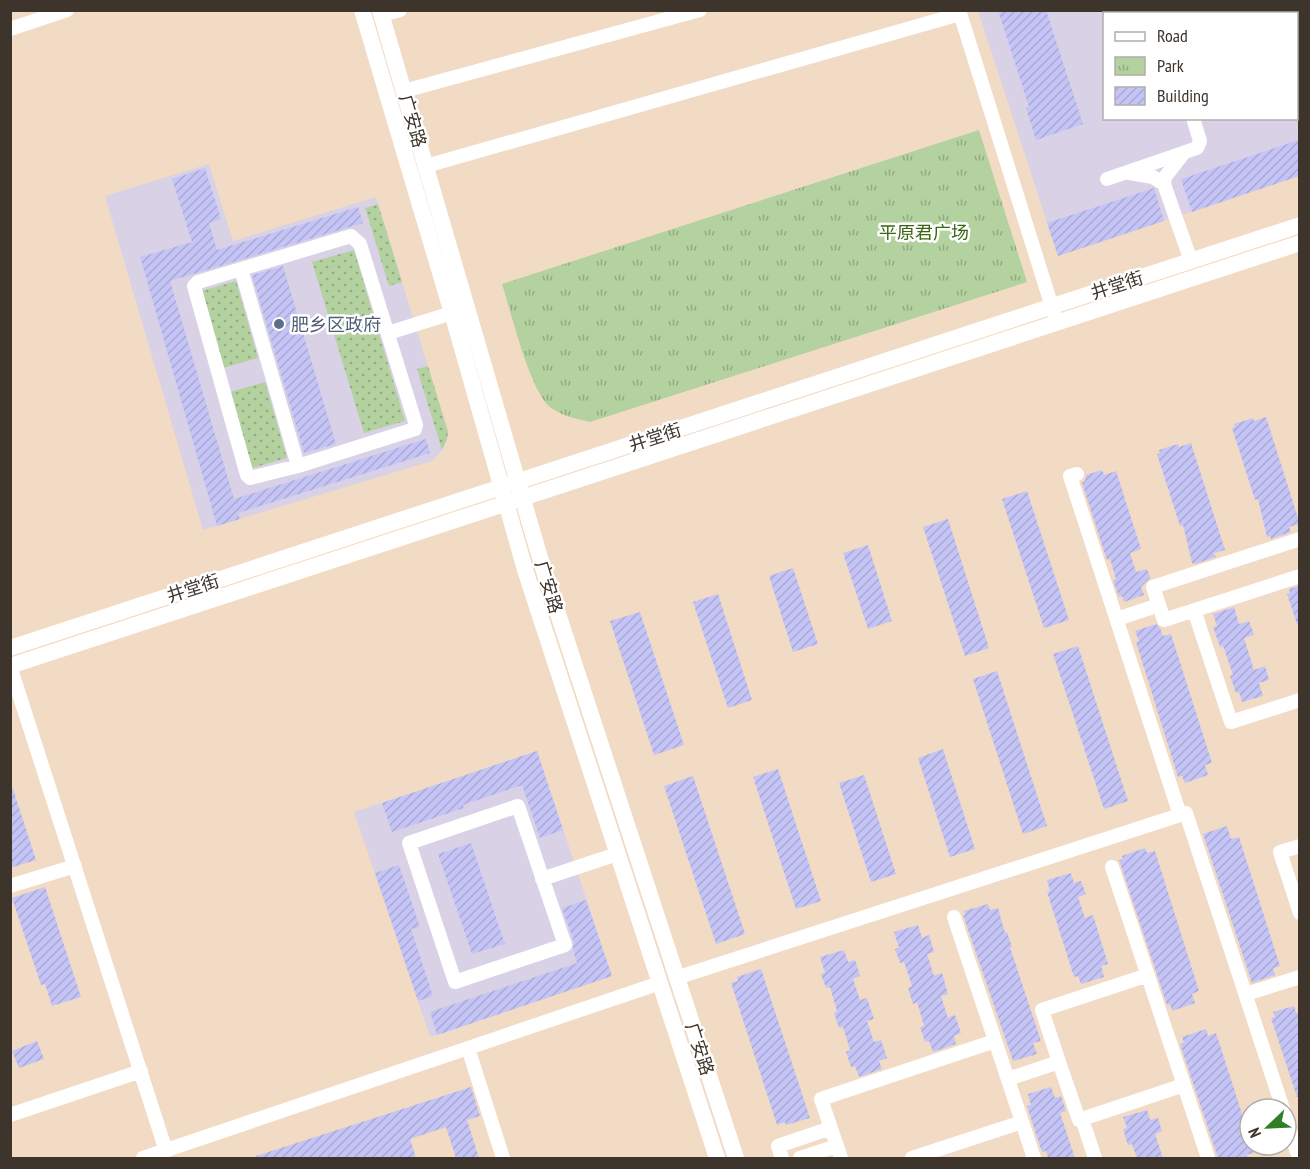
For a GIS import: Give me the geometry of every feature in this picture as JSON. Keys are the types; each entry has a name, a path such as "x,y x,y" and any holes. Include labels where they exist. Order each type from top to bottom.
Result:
{"main road":[{"name":"广安路","path":"362,10 452,313 510,484 522,498 736,1158"},
{"name":"广安路","path":"381,13 426,166 510,484 506,504 526,573 717,1158"},
{"name":"井堂街","path":"10,648 1299,225"},
{"name":"井堂街","path":"10,666 1299,243"}],"street":[{"path":"10,29 67,10"},
{"path":"381,13 400,10"},
{"path":"404,91 700,10"},
{"path":"426,166 959,12 1057,323"},
{"path":"1107,179 1199,146 1200,141 1194,120"},
{"path":"1186,152 1169,170 1164,184 1191,261"},
{"path":"1125,173 1154,177 1164,184"},
{"path":"351,236 360,243 388,333 416,425 415,429 298,466 250,478 247,475 194,286 198,282 351,236"},
{"path":"241,269 298,466"},
{"path":"388,333 452,313"},
{"path":"1077,474 1070,476 1180,815"},
{"path":"1299,539 1153,587 1164,620 1299,576"},
{"path":"1117,618 1159,605"},
{"path":"1194,610 1231,722 1299,700"},
{"path":"10,666 141,1071 171,1153"},
{"path":"518,806 542,879 565,945 455,982 409,843 518,806"},
{"path":"676,978 1186,813 1279,1097"},
{"path":"1299,846 1280,852 1299,913"},
{"path":"542,879 617,854"},
{"path":"10,886 75,866"},
{"path":"1112,867 1208,1158"},
{"path":"954,917 1034,1158"},
{"path":"1148,975 1042,1010 1059,1062 1079,1120 1184,1085"},
{"path":"1246,994 1299,977"},
{"path":"143,1158 171,1153 660,983"},
{"path":"800,1158 839,1152 821,1099 995,1041"},
{"path":"468,1048 503,1158"},
{"path":"1008,1079 1059,1062"},
{"path":"10,1115 141,1071"},
{"path":"1082,1119 1095,1158"},
{"path":"912,1158 1022,1122"},
{"path":"777,1157 778,1146 831,1128"}],"shaded area":[{"path":"978,11 1299,11 1299,176 1058,256"},
{"name":"肥乡区政府","path":"209,164 233,241 376,197 448,432 441,452 432,461 203,530 105,196"},
{"path":"537,751 612,976 430,1037 354,812"}],"green space":[{"name":"平原君广场","path":"979,130 1027,282 590,422 560,413 551,408 543,399 529,369 502,284"},
{"path":"378,204 402,282 389,286 365,208"},
{"path":"354,250 405,421 364,433 312,262"},
{"path":"236,281 258,358 223,368 201,291"},
{"path":"428,366 448,432 442,450 417,369"},
{"path":"265,382 287,458 252,468 230,392"}],"building":[{"path":"998,10 1046,10 1083,124 1036,140 1026,108 1029,107"},
{"path":"1299,140 1299,176 1192,212 1181,179"},
{"path":"205,168 221,219 209,223 217,250 358,207 363,223 170,281 234,499 426,439 430,453 238,513 240,519 217,526 140,257 192,242 172,179"},
{"path":"1154,188 1164,221 1058,256 1047,223"},
{"path":"283,266 336,444 304,453 252,275"},
{"path":"1266,417 1299,521 1299,524 1289,527 1291,532 1271,539 1270,536 1267,537 1258,499 1255,500 1232,428 1235,427 1234,424 1253,418 1254,421"},
{"path":"1191,443 1225,550 1214,553 1216,557 1195,564 1192,563 1183,525 1180,526 1157,454 1160,453 1159,450 1178,444 1179,447"},
{"path":"1102,470 1104,475 1116,471 1141,549 1130,553 1136,572 1147,569 1150,578 1141,587 1144,595 1124,602 1122,596 1119,597 1113,580 1116,579 1110,559 1107,560 1082,483 1086,475"},
{"path":"1027,491 1069,620 1044,628 1002,499"},
{"path":"948,519 989,648 965,656 923,527"},
{"path":"868,545 892,621 868,629 843,553"},
{"path":"793,568 818,644 793,652 769,576"},
{"path":"1299,586 1299,624 1297,624 1287,594 1290,593 1289,589"},
{"path":"718,594 752,700 728,708 693,602"},
{"path":"1234,607 1239,624 1249,621 1254,635 1244,638 1254,670 1265,666 1269,680 1259,683 1263,696 1242,702 1230,676 1233,675 1223,646 1220,647 1213,627 1217,626 1213,614"},
{"path":"640,612 684,745 654,755 610,621"},
{"path":"1156,624 1163,636 1171,634 1212,763 1205,765 1208,775 1185,783 1182,776 1178,777 1136,642 1139,641 1135,631"},
{"path":"1078,646 1128,801 1104,809 1053,654"},
{"path":"997,671 1047,826 1023,834 973,679"},
{"path":"943,749 975,849 950,857 918,758"},
{"path":"537,751 563,830 540,838 522,785 463,805 464,808 392,832 382,803"},
{"path":"778,769 821,901 796,909 753,777"},
{"path":"864,775 896,874 871,882 839,783"},
{"path":"693,776 745,934 716,944 664,786"},
{"path":"10,789 13,789 36,860 10,868"},
{"path":"1227,826 1231,839 1239,837 1280,966 1273,968 1275,975 1252,983 1203,834"},
{"path":"471,843 505,944 472,954 438,854"},
{"path":"1145,848 1147,853 1155,851 1199,991 1192,994 1195,1003 1172,1011 1170,1004 1167,1005 1119,860 1123,859 1122,856"},
{"path":"399,865 420,927 411,929 433,996 418,1001 375,873"},
{"path":"1071,873 1074,883 1081,881 1086,894 1078,897 1085,918 1093,915 1108,964 1101,966 1104,977 1081,984 1078,976 1074,977 1047,892 1050,891 1047,880"},
{"path":"45,887 81,997 52,1006 45,984 41,985 12,898"},
{"path":"586,900 612,976 437,1035 430,1012 577,963 573,950 574,942 562,908"},
{"path":"988,904 990,910 998,908 1041,1041 1033,1043 1037,1054 1013,1061 963,915 965,915 964,911"},
{"path":"918,925 922,938 929,935 934,952 927,954 934,976 942,973 948,994 941,996 948,1018 955,1015 961,1033 954,1036 956,1044 933,1052 929,1041 925,1042 920,1027 924,1026 917,1002 913,1004 908,988 912,986 904,962 900,963 895,949 899,948 894,932"},
{"path":"844,950 848,962 855,960 860,976 853,979 860,1000 867,998 874,1019 867,1021 874,1042 881,1040 887,1058 879,1061 882,1069 859,1077 855,1066 851,1067 846,1052 850,1050 843,1027 839,1028 830,987 826,988 821,974 825,973 820,957"},
{"path":"761,969 810,1118 786,1125 785,1122 777,1125 731,983 738,981 737,977"},
{"path":"1294,1006 1296,1013 1299,1012 1299,1097 1297,1097 1271,1018 1275,1017 1273,1012"},
{"path":"1206,1029 1208,1036 1216,1033 1238,1101 1238,1157 1248,1158 1218,1158 1180,1044 1184,1042 1182,1037"},
{"path":"37,1041 44,1059 19,1068 12,1051"},
{"path":"471,1087 480,1116 467,1120 479,1158 456,1158 446,1127 410,1139 416,1158 257,1158 256,1156"},
{"path":"1051,1087 1055,1098 1061,1096 1066,1111 1060,1113 1075,1158 1048,1158 1046,1151 1042,1152 1027,1106 1031,1105 1028,1094"},
{"path":"1147,1110 1150,1120 1158,1118 1162,1131 1155,1134 1163,1158 1137,1158 1132,1144 1128,1145 1123,1129 1127,1128 1123,1117"}],"place":[{"name":"肥乡区政府","path":"279,324"}]}
